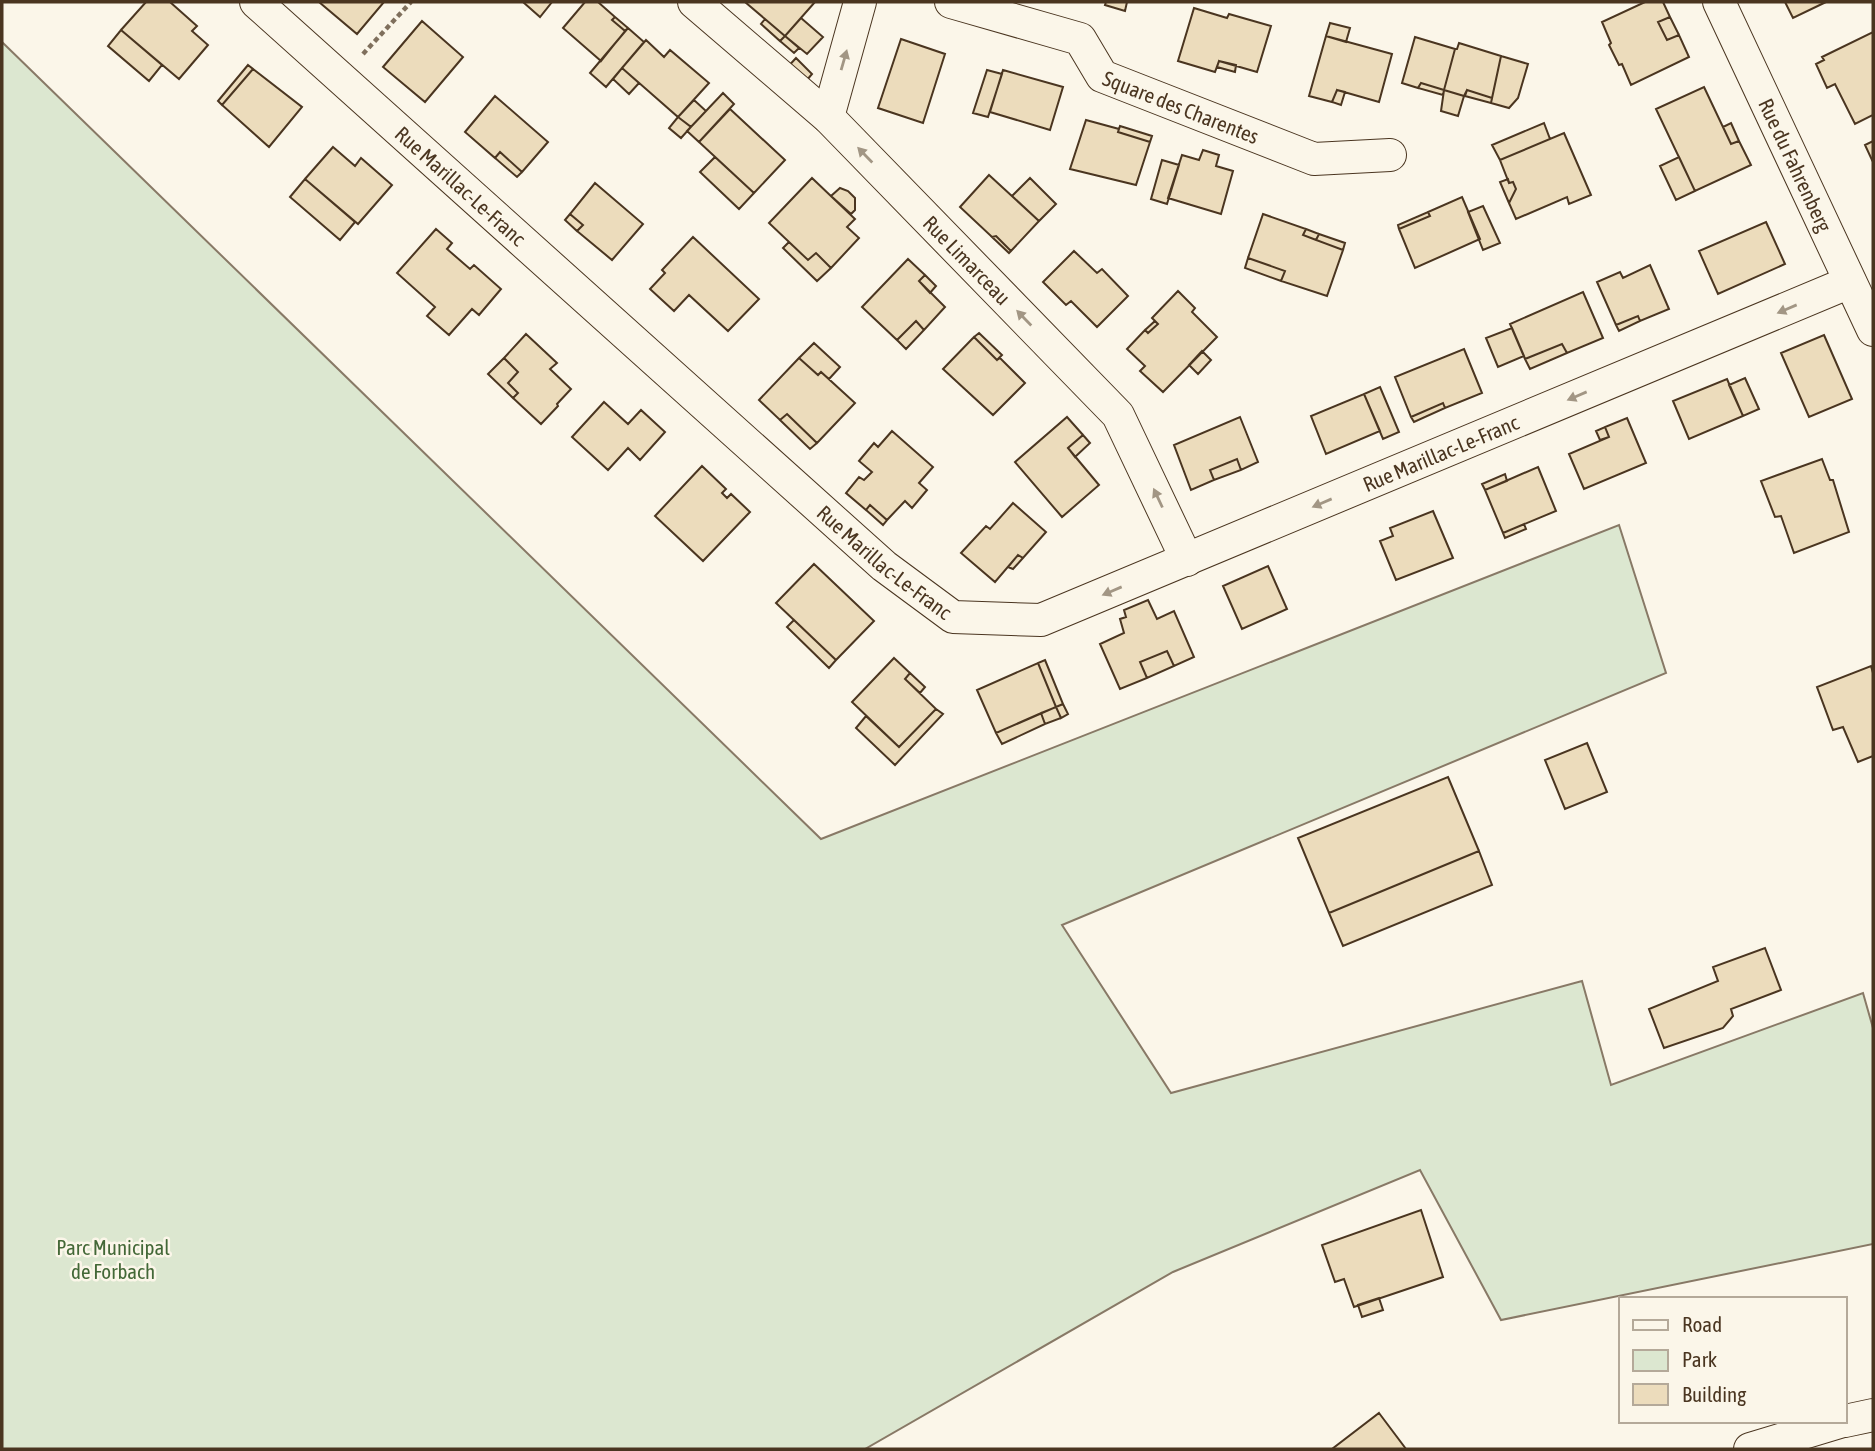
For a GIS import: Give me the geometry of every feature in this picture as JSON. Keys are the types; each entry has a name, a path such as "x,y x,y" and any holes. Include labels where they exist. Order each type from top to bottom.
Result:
{"street":[{"name":"Rue Marillac-Le-Franc","path":"256,2 884,566 953,617 1041,620 1850,282"},
{"name":"Rue Limarceau","path":"694,2 828,117 1118,415 1187,560"},
{"path":"828,117 860,2"},
{"name":"Square des Charentes","path":"951,2 1080,39 1102,76 1314,159 1390,155"},
{"name":"Rue du Fahrenberg","path":"1718,2 1873,330"},
{"path":"1847,1420 1873,1415"},
{"path":"1750,1449 1837,1423"}],"path":[{"path":"341,78 411,2"}],"green space":[{"name":"Parc Municipal de Forbach","path":"2,42 821,839 1619,525 1666,673 1062,925 1171,1093 1582,981 1611,1085 1863,993 1873,1028 1873,1244 1501,1320 1420,1170 1173,1272 865,1449 2,1449"}],"building":[{"path":"146,2 170,2 197,26 192,31 208,45 179,79 121,30"},
{"path":"319,2 384,2 357,34"},
{"path":"523,2 552,2 540,17"},
{"path":"585,2 598,2 615,17 612,20 625,31 601,61 563,28"},
{"path":"745,2 815,2 785,36"},
{"path":"1106,2 1127,2 1125,11 1105,5"},
{"path":"1645,2 1663,2 1670,17 1658,22 1667,40 1679,35 1689,57 1631,85 1622,64 1619,65 1609,45 1611,43 1602,22"},
{"path":"1785,2 1826,2 1793,18"},
{"path":"1194,8 1227,18 1229,14 1271,26 1257,72 1219,61 1215,72 1178,61"},
{"path":"615,17 628,28 625,31 612,20"},
{"path":"1670,17 1679,35 1667,40 1658,22"},
{"path":"801,18 823,37 807,54 785,36"},
{"path":"765,19 785,36 780,41 761,24"},
{"path":"422,21 463,57 425,102 383,67"},
{"path":"1330,23 1350,28 1346,42 1326,36"},
{"path":"628,28 644,42 606,87 590,73"},
{"path":"121,30 162,65 149,81 108,46"},
{"path":"1873,32 1873,115 1855,124 1835,84 1827,88 1816,64 1824,60 1822,57"},
{"path":"785,36 799,48 794,53 780,41"},
{"path":"1326,36 1392,54 1379,102 1337,90 1332,102 1309,96"},
{"path":"1415,37 1455,49 1444,90 1421,83 1418,88 1402,83"},
{"path":"901,39 945,54 923,123 878,108"},
{"path":"646,40 664,57 670,50 709,83 678,117 622,68"},
{"path":"1459,43 1501,56 1492,98 1467,90 1464,96 1444,90"},
{"path":"1501,56 1528,64 1518,98 1509,108 1491,103"},
{"path":"796,58 812,74 802,86 784,71"},
{"path":"1219,61 1236,65 1235,72 1217,67"},
{"path":"248,65 253,69 222,105 218,101"},
{"path":"622,68 639,83 629,94 613,79"},
{"path":"253,69 302,107 269,147 222,105"},
{"path":"987,70 1002,74 988,117 973,113"},
{"path":"1003,70 1063,87 1050,130 990,112"},
{"path":"1421,83 1444,90 1443,95 1418,88"},
{"path":"1704,87 1731,144 1739,141 1751,165 1695,191 1656,109"},
{"path":"1337,90 1345,92 1341,105 1332,102"},
{"path":"1444,90 1464,96 1458,116 1441,111"},
{"path":"1467,90 1492,98 1491,103 1465,96"},
{"path":"723,93 734,104 699,142 687,131"},
{"path":"495,96 548,142 522,172 500,152 495,158 465,132"},
{"path":"694,100 706,111 691,127 678,117"},
{"path":"730,109 785,160 754,193 699,142"},
{"path":"678,117 691,127 681,138 669,128"},
{"path":"1086,120 1119,129 1118,132 1150,142 1136,185 1070,169"},
{"path":"1544,123 1550,139 1500,160 1492,145"},
{"path":"1731,123 1739,141 1731,144 1723,127"},
{"path":"1120,126 1152,136 1150,142 1118,132"},
{"path":"1564,133 1591,195 1569,204 1567,197 1516,219 1509,203 1516,189 1513,182 1509,183 1500,160"},
{"path":"1873,141 1873,159 1872,160 1865,145"},
{"path":"333,147 355,166 361,158 392,185 358,224 305,179"},
{"path":"1203,150 1219,155 1216,166 1233,171 1221,214 1168,198 1182,155 1199,160"},
{"path":"500,152 522,172 517,177 495,158"},
{"path":"715,157 754,193 739,209 700,172"},
{"path":"1679,157 1695,191 1676,200 1660,166"},
{"path":"1162,160 1179,165 1167,204 1151,199"},
{"path":"989,175 1039,221 1011,251 960,207"},
{"path":"812,178 855,219 847,227 859,238 831,268 816,253 808,260 769,223"},
{"path":"1030,178 1056,204 1039,221 1012,196"},
{"path":"305,179 355,222 340,240 290,197"},
{"path":"1508,179 1516,189 1509,203 1500,182"},
{"path":"595,183 643,224 612,260 577,231 583,225 570,214"},
{"path":"840,188 855,198 855,210 851,214 831,196"},
{"path":"1462,197 1480,239 1415,268 1399,229 1430,216 1428,212"},
{"path":"1483,206 1500,243 1483,250 1468,212"},
{"path":"1428,212 1430,216 1399,229 1398,225"},
{"path":"570,214 583,225 577,231 565,220"},
{"path":"1263,214 1306,229 1303,235 1343,250 1327,296 1281,281 1285,271 1248,258"},
{"path":"1766,222 1785,264 1718,294 1699,251"},
{"path":"436,229 452,243 447,249 470,269 474,265 501,289 479,315 472,309 449,335 427,316 435,307 397,273"},
{"path":"1306,229 1319,234 1316,240 1303,235"},
{"path":"1319,234 1345,243 1343,250 1316,240"},
{"path":"996,236 1011,251 1009,253 992,237"},
{"path":"693,237 759,299 728,331 689,295 674,311 650,289 665,273 662,270"},
{"path":"789,242 808,260 816,253 831,268 817,281 783,248"},
{"path":"1074,251 1097,273 1102,269 1128,296 1097,327 1071,301 1066,305 1043,282"},
{"path":"1248,258 1285,271 1281,281 1245,268"},
{"path":"908,259 925,275 919,281 945,307 924,330 916,321 897,340 862,307"},
{"path":"1650,265 1669,309 1640,321 1638,316 1616,325 1597,282 1620,272 1623,278"},
{"path":"925,275 936,286 930,293 919,281"},
{"path":"1178,291 1195,308 1192,312 1217,337 1163,392 1140,371 1145,366 1127,349 1145,330 1148,333 1158,324 1152,318"},
{"path":"1583,292 1603,338 1567,353 1562,344 1525,359 1510,324"},
{"path":"1638,316 1640,321 1619,331 1616,325"},
{"path":"916,321 924,330 906,349 897,340"},
{"path":"1155,321 1158,324 1148,333 1145,330"},
{"path":"1512,328 1524,356 1498,367 1486,338"},
{"path":"979,333 1002,355 997,360 974,337"},
{"path":"526,334 557,363 550,369 571,389 541,424 513,398 518,393 508,383 518,372 504,358"},
{"path":"1824,335 1852,399 1809,417 1781,353"},
{"path":"974,337 1025,383 993,415 943,369"},
{"path":"814,343 840,367 829,379 821,372 818,375 799,358"},
{"path":"1562,344 1567,353 1530,369 1525,359"},
{"path":"1464,349 1482,393 1445,408 1443,403 1411,417 1395,377"},
{"path":"1202,351 1211,360 1198,374 1189,365"},
{"path":"504,358 518,372 508,383 518,393 513,398 488,374"},
{"path":"799,358 818,375 821,372 855,403 817,443 787,414 780,420 759,400"},
{"path":"1745,378 1759,409 1743,416 1729,385"},
{"path":"1727,379 1743,416 1689,439 1673,401"},
{"path":"1380,387 1399,432 1383,439 1364,394"},
{"path":"1364,394 1380,431 1326,454 1311,416"},
{"path":"604,402 628,424 641,410 665,432 640,460 628,448 608,470 572,437"},
{"path":"1443,403 1445,408 1414,422 1411,417"},
{"path":"787,414 817,443 810,449 780,420"},
{"path":"1067,417 1083,435 1068,448 1099,485 1062,517 1015,462"},
{"path":"1240,417 1258,462 1241,470 1237,459 1210,470 1214,480 1191,490 1174,445"},
{"path":"1627,418 1646,463 1584,489 1569,454 1609,437 1605,427"},
{"path":"1605,427 1609,437 1600,440 1596,431"},
{"path":"892,431 933,467 919,483 927,490 912,508 905,501 887,520 870,505 866,510 846,493 859,477 864,480 872,472 859,461 874,443 878,447"},
{"path":"1083,435 1090,443 1075,457 1068,448"},
{"path":"1237,459 1241,470 1214,480 1210,470"},
{"path":"1822,459 1830,480 1833,480 1849,532 1794,553 1781,516 1775,517 1761,481"},
{"path":"702,466 726,489 722,493 727,498 731,494 750,512 703,561 655,516"},
{"path":"1538,467 1556,511 1503,533 1485,490"},
{"path":"1505,474 1507,481 1485,490 1482,484"},
{"path":"1013,503 1046,532 1023,558 1018,555 995,582 961,553 986,526 990,529"},
{"path":"870,505 887,520 883,525 866,510"},
{"path":"1433,511 1453,558 1396,580 1380,541 1393,536 1390,528"},
{"path":"1524,524 1526,529 1505,538 1503,533"},
{"path":"1018,555 1023,558 1013,569 1008,567"},
{"path":"814,564 874,621 836,660 776,603"},
{"path":"1268,566 1287,609 1242,629 1223,586"},
{"path":"1148,600 1157,619 1174,611 1194,657 1174,666 1167,651 1140,662 1147,678 1120,689 1100,644 1124,633 1120,619 1126,617 1124,610"},
{"path":"794,620 836,660 829,668 787,627"},
{"path":"1167,651 1174,666 1147,678 1140,662"},
{"path":"894,658 910,673 905,679 936,709 899,747 852,702"},
{"path":"1045,660 1063,704 1056,707 1038,663"},
{"path":"1038,663 1056,707 996,733 977,690"},
{"path":"1871,666 1873,756 1858,762 1843,727 1833,730 1817,687"},
{"path":"910,673 925,687 920,693 905,679"},
{"path":"1063,704 1068,714 1061,718 1056,707"},
{"path":"1056,707 1061,718 1045,724 1041,713"},
{"path":"936,709 943,714 895,765 856,728 866,716 899,747"},
{"path":"1041,713 1045,724 1002,744 996,733"},
{"path":"1587,743 1607,792 1565,809 1545,760"},
{"path":"1448,777 1479,851 1329,913 1298,838"},
{"path":"1479,851 1492,885 1343,946 1329,913"},
{"path":"1765,948 1781,990 1731,1009 1733,1016 1723,1028 1664,1048 1649,1009 1718,981 1713,967"},
{"path":"1421,1210 1443,1277 1354,1307 1344,1279 1335,1282 1322,1245"},
{"path":"1379,1298 1383,1310 1362,1317 1358,1305"},
{"path":"1379,1413 1406,1449 1332,1449"}]}
